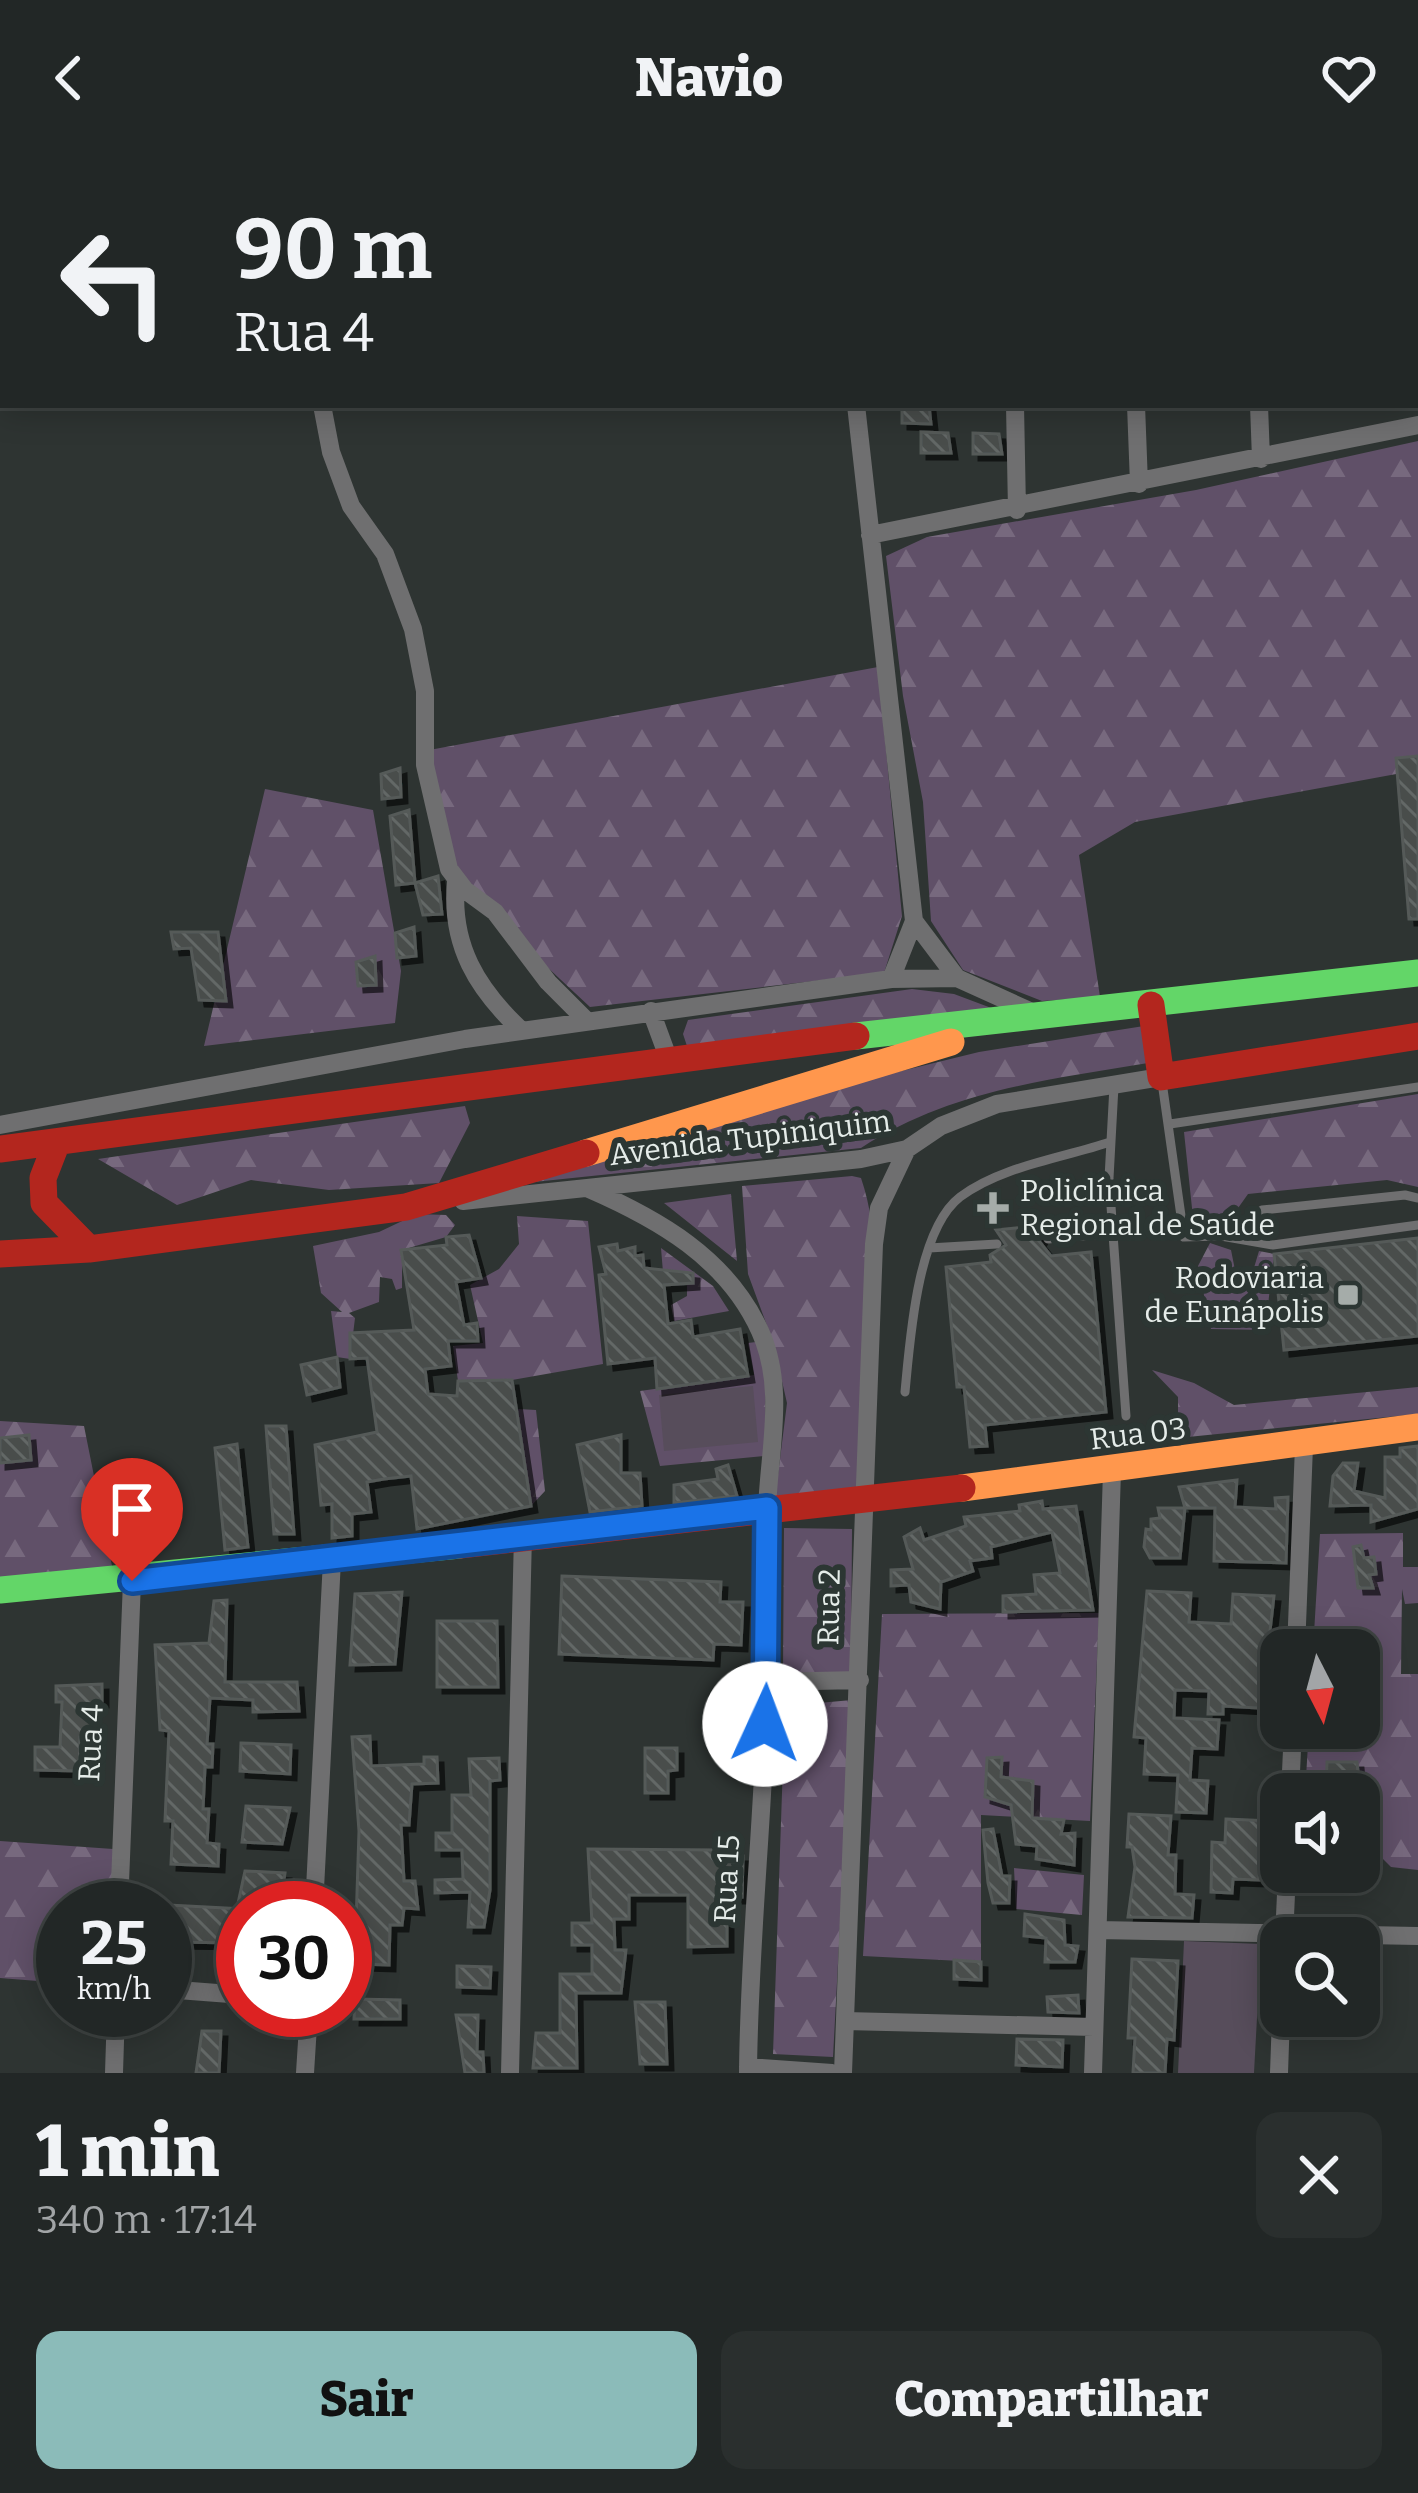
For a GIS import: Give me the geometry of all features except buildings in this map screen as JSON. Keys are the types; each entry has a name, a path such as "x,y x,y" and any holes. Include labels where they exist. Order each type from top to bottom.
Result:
{"main road":[{"path":"0,1149 669,1060 1418,973"},
{"path":"1151,1005 1161,1077 1418,1036"},
{"path":"0,1254 89,1249 406,1207 1035,1019"},
{"path":"57,1142 39,1175 38,1189 54,1222 89,1249"},
{"name":"Rua 03","path":"865,1499 1112,1471 1418,1427"},
{"path":"0,1590 332,1560 865,1499"}],"street":[{"path":"323,408 331,452 351,506 385,554 413,629 425,691 425,765 456,882 457,928 474,978 522,1031"},
{"path":"856,408 914,921 891,980"},
{"path":"1015,408 1017,510"},
{"path":"1136,408 1138,484"},
{"path":"1259,408 1261,459"},
{"path":"1394,408 1396,429"},
{"path":"870,535 1017,510 1418,425"},
{"path":"456,882 495,912 548,982 587,1021"},
{"path":"914,921 957,978 1035,1019"},
{"path":"0,1125 651,1011 891,980 957,978"},
{"path":"651,1011 669,1060"},
{"name":"Avenida Tupiniquim","path":"406,1207 907,1149 940,1126 997,1104 1161,1077"},
{"name":"Rua 2","path":"843,2073 874,1244 879,1208 907,1149"},
{"name":"Rua 15","path":"590,1189 661,1223 719,1270 753,1318 770,1358 776,1400 767,1508 767,1682 748,2070"},
{"path":"1297,1629 1304,1446"},
{"path":"1093,2073 1112,1471"},
{"path":"510,2073 523,1535"},
{"path":"315,1881 332,1560"},
{"name":"Rua 4","path":"119,1881 132,1581"},
{"path":"767,1682 860,1680"},
{"path":"1098,1930 1260,1933"},
{"path":"1380,1935 1418,1936"},
{"path":"845,2021 1094,2027"},
{"path":"114,2073 115,2037"},
{"path":"305,2073 307,2037"},
{"path":"1280,2073 1281,2037"},
{"path":"748,2070 832,2073"}],"lane":[{"path":"1161,1077 1184,1237 1221,1236 1273,1245 1418,1225"},
{"path":"1114,1084 1110,1142 1126,1416"},
{"path":"1169,1124 1418,1087"},
{"path":"905,1392 929,1248 947,1209 974,1189 1110,1142"},
{"path":"1221,1236 1262,1210 1405,1195 1418,1198"},
{"path":"1048,1239 1114,1233"},
{"path":"929,1248 997,1244"}],"green space":[{"path":"1418,441 1418,770 1135,822 1079,855 1100,997 1042,1001 963,970 931,921 923,802 903,696 886,556 927,537 1196,490"},
{"path":"878,667 902,916 884,973 590,1007 456,882 424,751"},
{"path":"265,789 373,810 401,971 395,1023 204,1046"},
{"path":"912,989 954,994 1010,1015 689,1052 683,1034 688,1020"},
{"path":"1144,1026 1148,1063 999,1090 929,1113 861,1148 534,1182 877,1077 979,1052"},
{"path":"1418,1094 1418,1187 1387,1180 1248,1194 1226,1225 1194,1227 1184,1132"},
{"path":"465,1106 470,1123 439,1183 329,1190 251,1180 177,1205 98,1159"},
{"path":"861,1178 870,1213 875,1292 856,1494 775,1499 787,1403 773,1342 748,1274 742,1186"},
{"path":"731,1194 737,1261 664,1203"},
{"path":"417,1214 446,1215 455,1225 446,1237 402,1250 402,1288 396,1290 392,1279 380,1277 379,1302 349,1313 355,1318 350,1359 337,1357 331,1311 342,1312 321,1293 313,1246 379,1232"},
{"path":"517,1216 588,1221 603,1364 512,1380 458,1381 453,1346 483,1343 470,1285 499,1269 519,1244"},
{"path":"1210,1243 1231,1250 1235,1270 1248,1288 1259,1251 1274,1254 1265,1330 1211,1329 1198,1266"},
{"path":"661,1248 713,1286 729,1311 674,1321 671,1305 687,1296 687,1282 663,1272"},
{"path":"756,1342 766,1374 765,1456 660,1466 640,1391 754,1375 748,1343"},
{"path":"1152,1370 1194,1383 1234,1405 1418,1387 1418,1414 1178,1438 1178,1397"},
{"path":"518,1409 536,1410 545,1491 531,1506"},
{"path":"0,1421 84,1426 113,1571 0,1580"},
{"path":"784,1528 852,1529 851,1675 783,1672"},
{"path":"1403,1533 1403,1567 1418,1567 1418,1603 1405,1604 1402,1589 1401,1674 1418,1674 1418,1870 1391,1867 1380,1856 1380,1773 1306,1773 1308,1749 1380,1749 1380,1629 1314,1629 1320,1534"},
{"path":"1099,1613 1090,1821 981,1815 981,1962 863,1956 882,1614"},
{"path":"852,1700 833,2057 773,2054 785,1706"},
{"path":"0,1841 113,1849 112,1881 36,1881 36,1981 0,1978"},
{"path":"1014,1868 1084,1875 1082,1915 1016,1909"}],"shaded area":[{"path":"753,1386 758,1442 664,1451 659,1395"},
{"path":"1184,1941 1260,1944 1254,2073 1178,2073"}],"traffic: fast":[{"path":"856,1036 1418,973"},
{"path":"0,1590 460,1545"}],"traffic: slow":[{"path":"586,1153 951,1042"},
{"path":"962,1488 1418,1427"}],"traffic: jam":[{"path":"1151,1005 1161,1077 1418,1036"},
{"path":"0,1149 856,1036"},
{"path":"57,1142 43,1178 44,1203 89,1249"},
{"path":"0,1254 89,1249 406,1207 586,1153"},
{"path":"460,1545 962,1488"}],"place":[{"name":"Policlínica Regional de Saúde","path":"993,1208"},
{"name":"Rodoviaria de Eunápolis","path":"1348,1295"}],"route":[{"path":"132,1581 767,1508 765,1724"}]}
